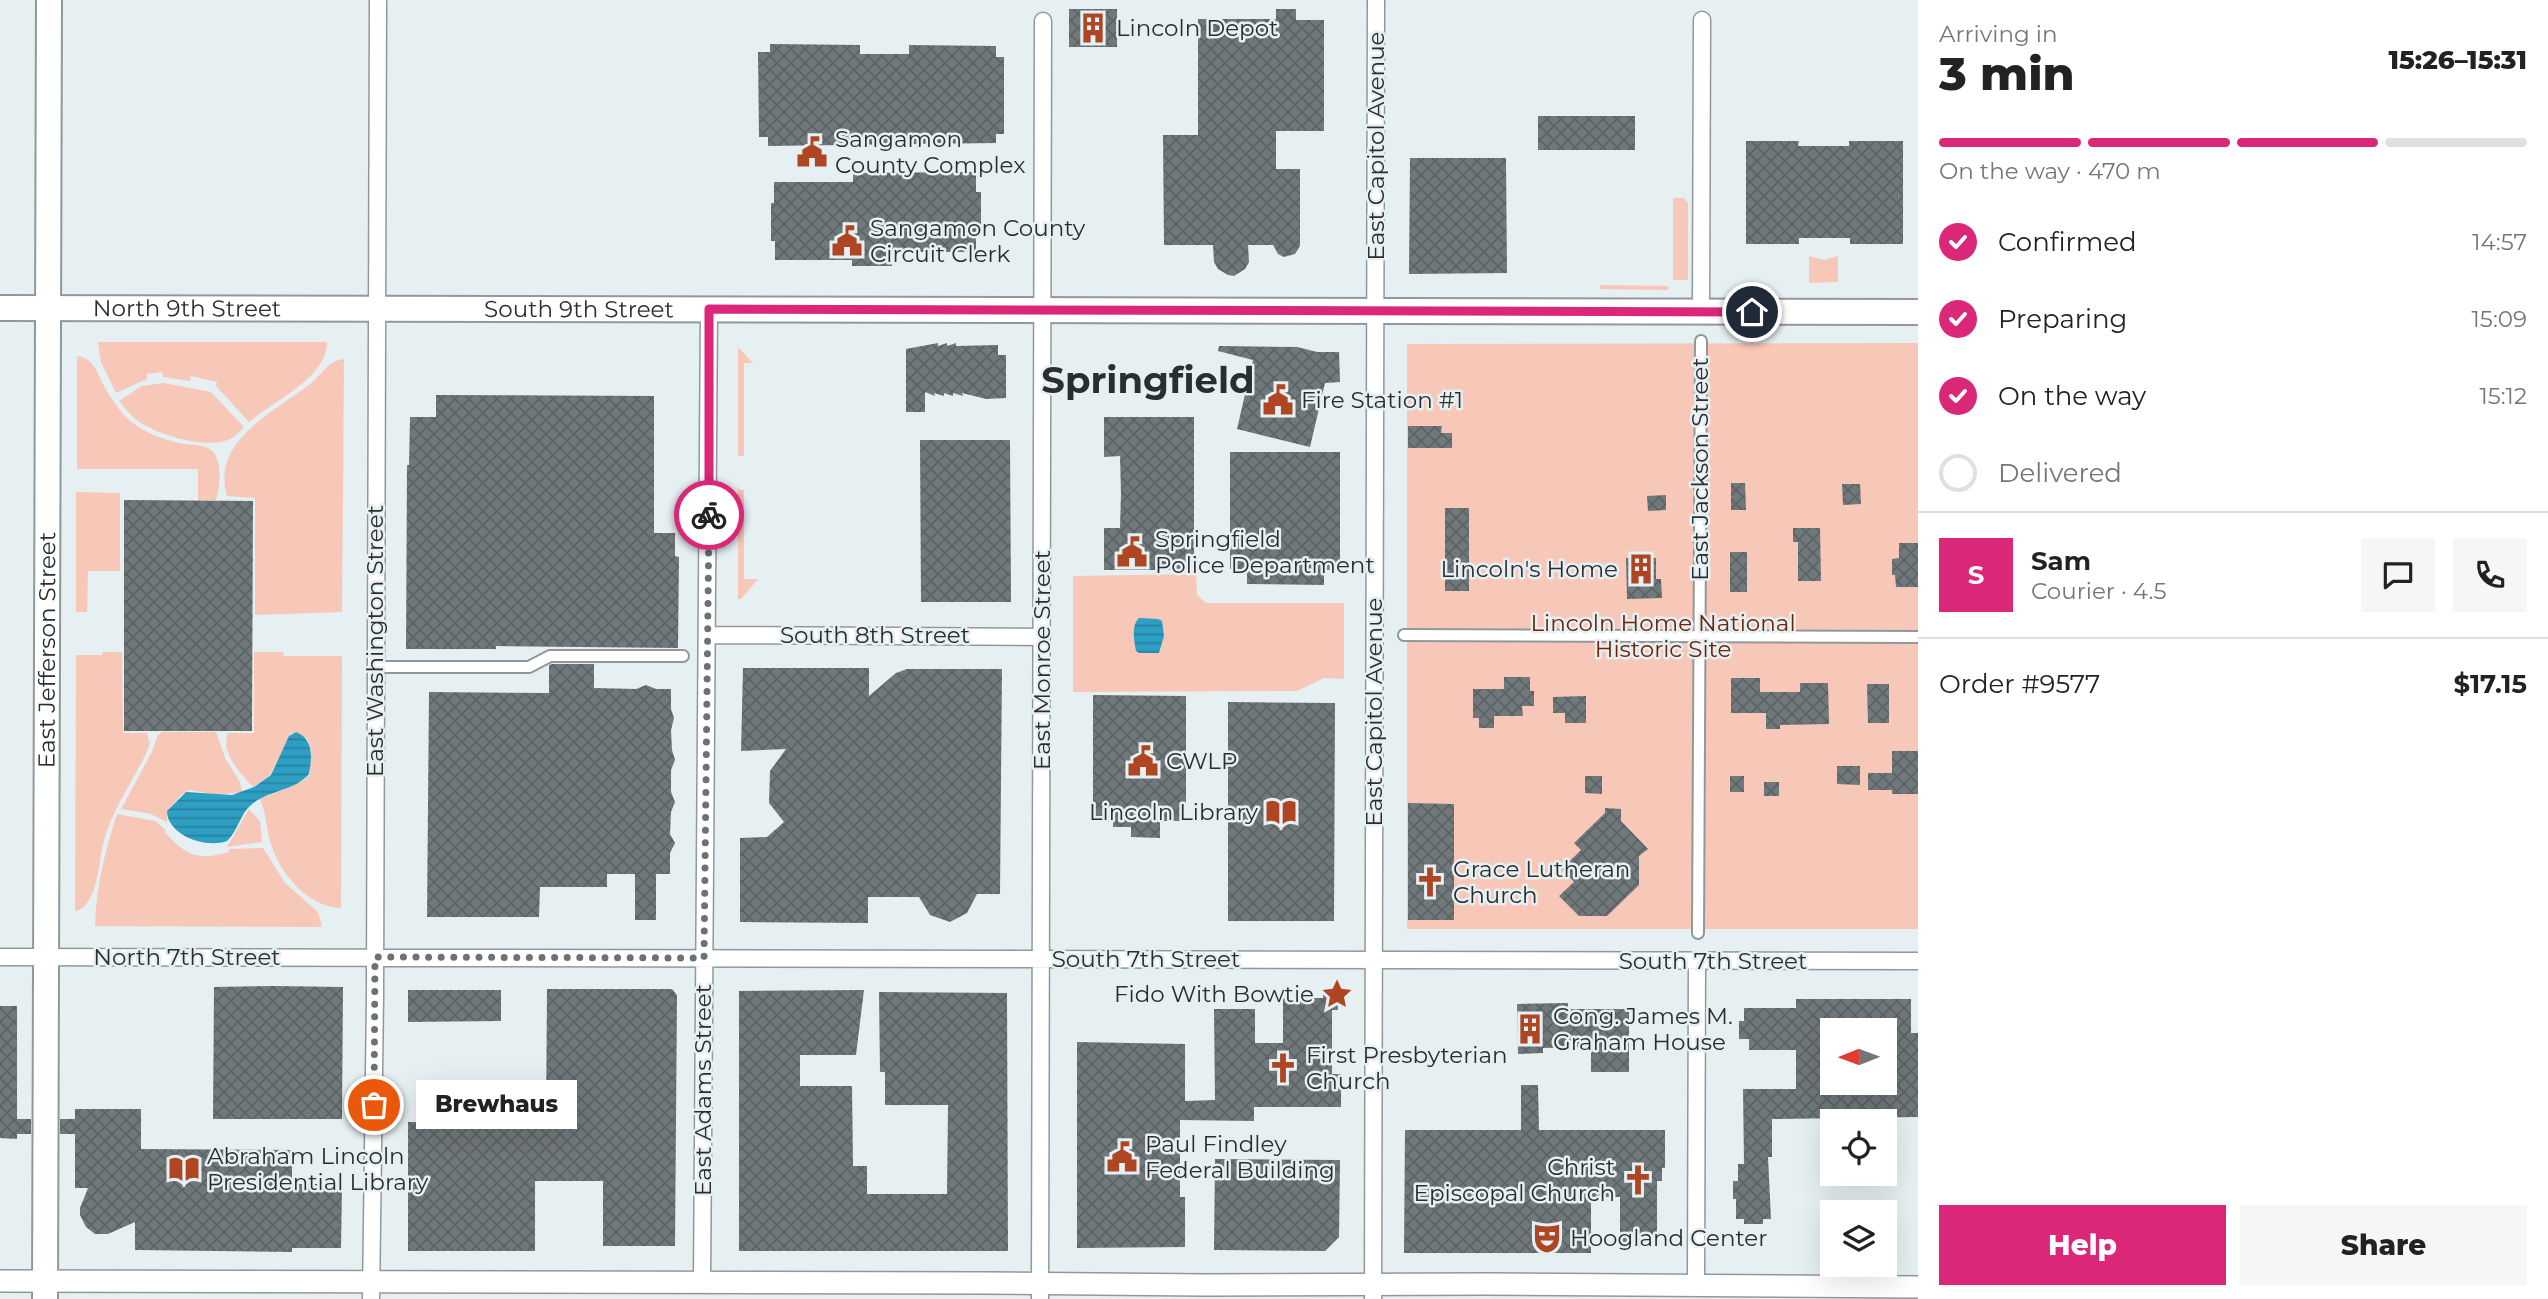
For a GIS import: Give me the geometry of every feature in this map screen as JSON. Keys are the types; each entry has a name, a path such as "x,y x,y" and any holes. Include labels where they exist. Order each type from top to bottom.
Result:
{"main road":[{"name":"East Jefferson Street","path":"45,1290 49,0"},
{"name":"North 9th Street","path":"0,308 376,308"},
{"name":"South 9th Street","path":"376,308 1918,312"},
{"path":"0,1281 45,1290 371,1290 702,1282 1040,1291 1205,1285 1373,1292 1918,1287"}],"street":[{"name":"East Washington Street","path":"371,1290 375,957 378,0"},
{"name":"East Capitol Avenue","path":"1373,1292 1376,0"},
{"path":"1701,312 1702,20"},
{"name":"East Monroe Street","path":"1040,1291 1043,21"},
{"name":"East Adams Street","path":"702,1282 709,309"},
{"name":"East Jackson Street","path":"1699,933 1701,341"},
{"name":"South 8th Street","path":"708,635 1042,637"},
{"path":"1404,635 1918,637"},
{"path":"375,667 529,667 550,656 683,656"},
{"name":"North 7th Street","path":"0,957 375,957"},
{"name":"South 7th Street","path":"375,957 1918,961"},
{"path":"1696,1287 1697,961"}],"green space":[{"path":"1673,198 1684,198 1688,203 1688,280 1673,280"},
{"path":"1809,256 1824,260 1838,256 1838,282 1809,283"},
{"path":"1600,285 1668,286 1668,290 1600,289"},
{"path":"98,342 327,342 325,355 309,377 249,422 216,386 217,382 191,376 190,381 163,377 162,372 147,374 147,379 116,393 101,362"},
{"name":"Lincoln Home National Historic Site","path":"1918,343 1918,929 1407,929 1407,344"},
{"path":"738,347 753,363 744,363 744,456 738,456"},
{"path":"77,356 92,363 122,413 135,424 167,440 208,448 215,454 219,467 216,500 198,500 198,469 77,469"},
{"path":"344,359 342,612 255,615 255,498 227,496 224,477 228,459 237,444 263,417 309,385 329,365"},
{"path":"164,383 211,392 244,427 234,437 222,442 184,440 138,421 119,401 142,386"},
{"path":"738,489 744,490 744,579 758,579 741,599 738,599"},
{"path":"76,492 120,493 120,571 88,571 87,612 76,612"},
{"path":"1196,574 1197,595 1206,603 1344,603 1344,679 1324,678 1297,691 1073,692 1073,576"},
{"path":"103,652 122,652 123,733 147,733 150,744 107,830 88,902 75,911 76,655 102,655"},
{"path":"254,652 283,652 284,656 342,656 341,908 318,902 308,896 282,869 272,847 260,799 301,782 310,775 311,750 307,738 291,733 270,775 253,787 229,755 226,741 228,733 254,733"},
{"path":"162,732 216,732 226,760 240,782 242,792 218,795 189,790 167,811 167,822 151,814 121,809 152,752 158,735"},
{"path":"249,809 260,821 262,842 227,847"},
{"path":"117,814 155,821 179,847 201,856 218,855 229,852 229,849 263,848 285,883 318,912 322,927 95,926 102,869"}],"water":[{"path":"1139,618 1162,621 1164,636 1159,653 1136,651 1134,629"},
{"path":"296,732 309,744 309,774 296,784 265,796 251,805 227,841 199,841 173,827 167,811 186,792 232,795 254,787 271,775 289,736"}],"building":[{"name":"Lincoln Depot","path":"1069,9 1117,9 1117,47 1069,47"},
{"path":"1276,9 1296,9 1296,20 1324,20 1324,131 1276,131 1276,169 1300,169 1300,246 1295,254 1284,257 1278,254 1273,245 1248,245 1249,262 1245,269 1234,276 1228,275 1218,269 1214,262 1213,245 1164,245 1163,135 1198,135 1198,19 1276,19"},
{"path":"770,44 860,45 860,54 909,54 909,45 996,46 996,57 1004,57 1004,134 996,134 996,143 768,146 768,137 759,137 758,52 770,52"},
{"path":"1538,116 1635,116 1635,150 1538,150"},
{"path":"1746,141 1799,141 1798,146 1849,146 1849,141 1903,141 1903,244 1850,244 1850,238 1799,238 1799,244 1746,244"},
{"path":"1410,158 1506,158 1507,273 1409,274"},
{"path":"976,172 976,192 981,192 981,232 976,232 976,252 892,252 892,266 852,266 852,260 775,260 775,241 771,241 774,182 853,182 853,173"},
{"path":"938,343 938,346 947,343 947,346 956,343 956,346 998,345 998,355 1006,355 1006,398 986,399 962,393 963,396 934,393 935,396 925,392 925,412 906,412 906,349"},
{"path":"1219,346 1297,347 1317,352 1339,352 1340,382 1325,383 1310,447 1237,429 1253,360 1218,351"},
{"path":"436,395 654,396 654,533 675,533 675,556 679,557 678,648 496,646 496,649 406,649 407,465 410,417 436,417"},
{"path":"1104,417 1194,417 1194,570 1104,570 1104,528 1120,528 1121,494 1120,456 1104,457"},
{"path":"1408,426 1442,426 1441,433 1452,433 1452,448 1408,448"},
{"path":"920,440 1010,440 1011,602 921,602"},
{"path":"1230,452 1340,452 1340,570 1324,570 1324,585 1247,584 1247,569 1230,569"},
{"path":"1731,483 1745,483 1746,510 1731,510"},
{"path":"1842,484 1860,484 1861,504 1843,505"},
{"path":"1666,495 1666,510 1648,511 1647,496"},
{"path":"124,500 253,501 252,731 124,731"},
{"path":"1445,508 1469,508 1469,591 1445,591"},
{"path":"1793,528 1820,528 1821,581 1798,581 1798,542 1793,542"},
{"path":"1899,543 1918,543 1918,587 1896,587 1895,575 1892,575 1892,559 1899,558"},
{"path":"1730,552 1747,552 1747,592 1730,592"},
{"name":"Lincoln's Home","path":"1626,558 1656,558 1656,579 1661,579 1662,598 1627,599"},
{"path":"594,664 594,688 636,689 646,685 656,689 671,689 674,718 671,730 672,750 675,760 671,770 671,792 675,802 671,812 670,834 675,843 670,853 670,874 656,874 656,920 635,920 635,874 607,874 607,887 540,887 539,917 427,917 429,692 549,693 549,665"},
{"path":"743,668 869,668 869,696 896,673 907,669 1002,669 1000,894 977,894 967,913 950,922 930,915 919,897 868,897 868,923 740,922 740,838 767,837 784,822 769,803 770,771 786,749 741,751"},
{"path":"1504,677 1530,677 1534,706 1522,706 1523,716 1494,716 1494,728 1479,728 1479,718 1473,718 1473,689 1504,689"},
{"path":"1731,678 1760,678 1760,692 1800,692 1800,683 1828,683 1829,724 1780,725 1780,729 1766,729 1766,713 1731,713"},
{"path":"1867,684 1889,684 1889,723 1868,723"},
{"path":"1093,695 1186,696 1186,821 1160,821 1160,838 1131,837 1131,827 1113,827 1113,822 1093,822"},
{"path":"1586,696 1586,723 1565,723 1565,713 1553,713 1553,697"},
{"path":"1228,702 1335,703 1334,921 1228,921"},
{"path":"1892,751 1918,751 1918,794 1868,790 1868,773 1892,773"},
{"path":"1837,766 1860,766 1860,785 1837,784"},
{"path":"1585,776 1602,776 1602,794 1585,793"},
{"path":"1730,776 1744,776 1744,792 1730,792"},
{"path":"1764,782 1779,782 1779,796 1764,796"},
{"path":"1408,803 1454,804 1454,920 1408,920"},
{"path":"1605,808 1621,809 1621,821 1648,849 1639,856 1639,885 1607,916 1579,916 1559,896 1574,882 1562,869 1581,850 1574,843 1605,813"},
{"path":"214,987 343,987 342,1119 213,1119"},
{"path":"547,989 672,989 677,995 675,1246 603,1246 603,1181 535,1181 535,1251 408,1251 408,1122 546,1122"},
{"path":"408,990 501,990 501,1021 408,1022"},
{"path":"864,990 856,1055 800,1055 800,1086 852,1086 853,1166 867,1166 867,1194 947,1194 948,1105 885,1105 885,1072 880,1072 879,992 1007,993 1008,1251 739,1251 739,991"},
{"name":"Paul Findley Federal Building","path":"1323,995 1338,995 1338,1010 1332,1010 1332,1074 1341,1074 1341,1107 1254,1107 1254,1121 1180,1120 1180,1197 1185,1197 1185,1247 1077,1248 1077,1042 1185,1044 1185,1101 1215,1100 1214,1009 1255,1009 1255,1043 1283,1043 1283,998 1323,998"},
{"path":"1796,999 1911,999 1911,1033 1918,1033 1918,1117 1897,1117 1897,1109 1820,1109 1820,1118 1772,1119 1772,1157 1768,1157 1771,1219 1763,1219 1763,1224 1744,1224 1744,1219 1736,1219 1736,1199 1733,1199 1733,1181 1738,1181 1738,1164 1744,1164 1743,1089 1796,1089 1796,1050 1749,1050 1749,1039 1739,1039 1739,1021 1744,1021 1744,1008 1796,1008"},
{"path":"1568,1003 1568,1009 1629,1009 1629,1072 1591,1072 1591,1047 1543,1048 1543,1053 1518,1054 1517,1004"},
{"path":"0,1006 17,1006 17,1119 31,1119 31,1134 17,1134 17,1139 0,1138"},
{"path":"1521,1085 1538,1085 1539,1130 1665,1130 1665,1168 1662,1168 1662,1181 1657,1181 1657,1247 1620,1247 1620,1197 1591,1197 1591,1253 1404,1253 1405,1130 1521,1130"},
{"name":"Abraham Lincoln Presidential Library","path":"75,1109 141,1109 141,1149 292,1150 292,1184 342,1184 341,1248 292,1248 292,1252 135,1250 135,1222 108,1234 95,1234 86,1227 80,1215 88,1188 75,1188 75,1134 60,1134 60,1119 75,1119"},
{"path":"1215,1159 1340,1160 1339,1237 1325,1251 1214,1250"}],"way so far":[{"path":"374,1105 375,957 704,958 709,515"}],"place":[{"name":"Lincoln Depot","path":"1093,28"},
{"name":"Sangamon County Complex","path":"812,152"},
{"name":"Sangamon County Circuit Clerk","path":"847,241"},
{"name":"Fire Station #1","path":"1278,400"},
{"name":"Springfield Police Department","path":"1132,552"},
{"name":"Lincoln's Home","path":"1641,569"},
{"name":"CWLP","path":"1143,761"},
{"name":"Lincoln Library","path":"1281,812"},
{"name":"Grace Lutheran Church","path":"1430,882"},
{"name":"Fido With Bowtie","path":"1337,994"},
{"name":"Cong. James M. Graham House","path":"1530,1029"},
{"name":"First Presbyterian Church","path":"1283,1068"},
{"name":"Brewhaus","path":"374,1105"},
{"name":"Paul Findley Federal Building","path":"1122,1157"},
{"name":"Abraham Lincoln Presidential Library","path":"184,1169"},
{"name":"Christ Episcopal Church","path":"1638,1180"},
{"name":"Hoogland Center","path":"1547,1238"}],"district":[{"name":"Springfield","path":"1148,379"}],"route":[{"path":"709,515 709,309 1752,312"}]}
